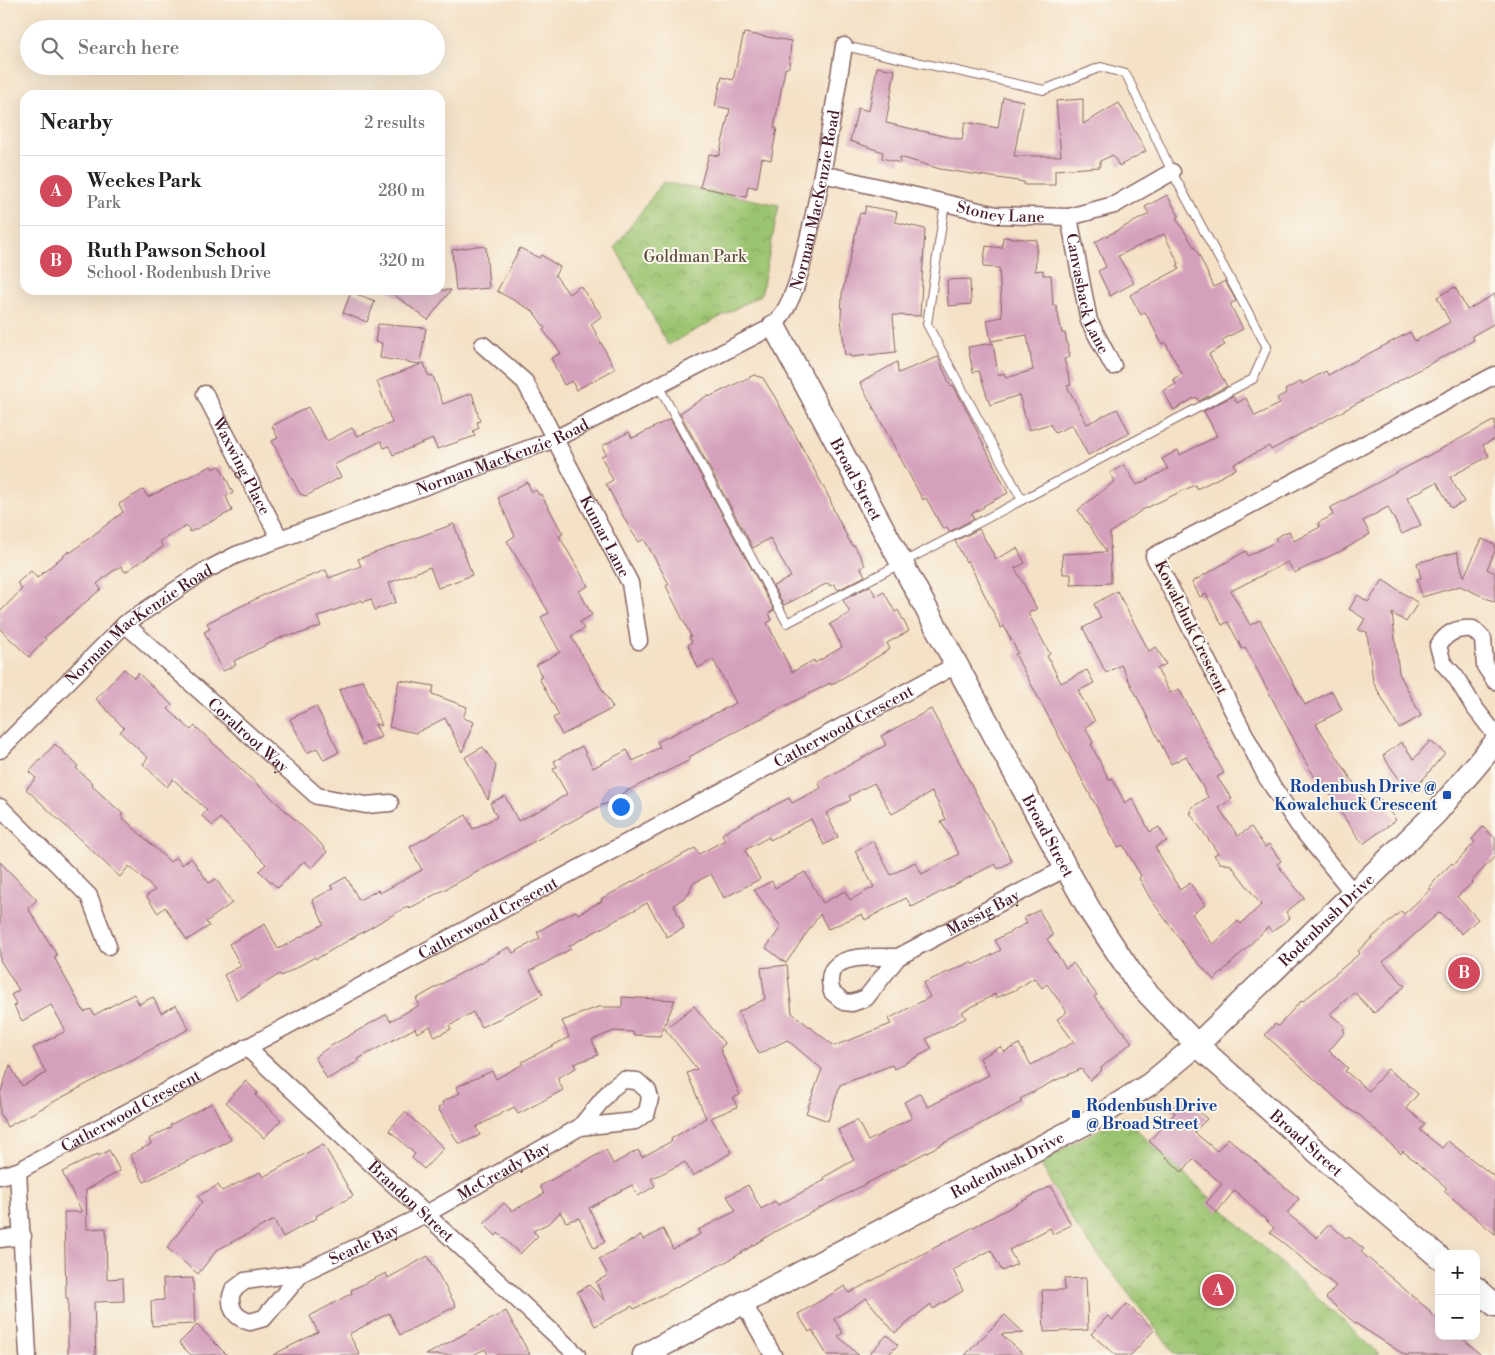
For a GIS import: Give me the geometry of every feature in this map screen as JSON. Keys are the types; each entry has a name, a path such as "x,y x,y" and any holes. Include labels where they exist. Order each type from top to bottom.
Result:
{"street":[{"name":"Norman MacKenzie Road","path":"0,750 125,624 203,572 236,556 280,539 555,439 774,326 786,311 793,295 823,174 844,46"},
{"name":"Stoney Lane","path":"823,174 996,215 1070,217 1114,205 1172,172"},
{"name":"Canvasback Lane","path":"1070,217 1089,321 1113,366"},
{"name":"Broad Street","path":"774,326 1066,868 1092,914 1138,982 1197,1045 1353,1184 1435,1254"},
{"name":"Kumar Lane","path":"482,345 525,382 630,583 639,640"},
{"name":"Kowalchuk Crescent","path":"1354,894 1299,826 1267,778 1154,556 1495,375"},
{"name":"Waxwing Place","path":"205,394 280,539"},
{"name":"Coralroot Way","path":"125,624 317,796 358,804 390,803"},
{"path":"1495,681 1485,666 1483,639 1473,629 1458,628 1444,637 1438,646 1443,662 1456,676 1474,707 1495,734"},
{"name":"Catherwood Crescent","path":"0,1176 18,1171 956,665"},
{"name":"Rodenbush Drive","path":"644,1355 1094,1119 1150,1084 1197,1045 1436,813 1495,743"},
{"path":"0,807 89,896 108,946"},
{"name":"Massig Bay","path":"898,958 1066,868"},
{"name":"Brandon Street","path":"246,1047 576,1355"},
{"name":"McCready Bay","path":"426,1214 580,1127"},
{"path":"18,1171 28,1355"},
{"name":"Searle Bay","path":"302,1273 426,1214"},
{"path":"0,1239 23,1236"},
{"path":"1480,1292 1495,1305"},
{"path":"744,1304 773,1355"}],"lane":[{"path":"659,387 787,624 1253,379 1267,347 1172,172 1126,74 1101,67 1044,90 844,46"},
{"path":"945,203 927,324 1022,500"}],"green space":[{"name":"Goldman Park","path":"663,182 779,205 761,295 668,345 615,247"},
{"path":"1123,1117 1380,1355 1176,1355 1075,1225 1039,1161"}],"building":[{"path":"744,33 791,41 789,67 785,69 774,128 777,128 771,160 762,158 757,188 748,186 746,197 700,187 709,154 719,156 730,109 715,106 722,77 733,80"},
{"path":"877,67 895,70 886,123 962,140 965,122 998,128 1003,97 1024,101 1014,156 1061,156 1056,101 1083,99 1083,124 1119,103 1146,151 1119,166 1113,155 1100,161 1100,167 1055,170 1055,185 1024,185 1024,182 940,169 900,157 900,163 882,158 883,152 850,141 858,108 869,111"},
{"path":"1167,195 1179,216 1176,218 1198,253 1214,287 1225,281 1236,301 1230,304 1243,329 1222,340 1225,345 1209,354 1227,386 1199,401 1196,397 1174,410 1163,391 1176,384 1173,379 1182,374 1165,342 1162,344 1145,312 1141,315 1130,295 1179,269 1177,265 1179,264 1164,234 1118,256 1134,283 1110,296 1098,271 1106,267 1095,242 1149,214 1145,207"},
{"path":"866,206 897,212 895,222 925,229 920,316 893,315 896,352 851,357 850,355 845,355 841,318 842,294 860,213 864,214"},
{"path":"1003,237 1037,240 1035,271 1043,270 1043,275 1051,275 1053,306 1056,305 1070,357 1064,359 1071,385 1067,386 1087,424 1117,409 1130,433 1088,455 1072,425 1055,433 1050,424 1029,430 1019,395 990,405 979,371 973,372 968,347 993,343 998,375 1004,373 1006,378 1033,370 1027,335 991,341 987,320 1002,317 999,268 983,267 986,246 1002,248"},
{"path":"477,246 486,247 489,288 456,291 452,250"},
{"path":"520,248 539,258 541,255 560,267 555,275 569,294 580,286 602,316 591,324 615,369 576,390 572,381 564,385 551,358 561,353 543,330 545,328 533,311 497,291"},
{"path":"970,279 971,304 948,306 947,280"},
{"path":"1455,287 1467,310 1495,294 1495,323 1472,336 1474,340 1271,450 1269,446 1234,464 1236,469 1197,489 1195,485 1142,510 1110,533 1111,583 1071,585 1071,574 1063,574 1062,554 1107,552 1078,510 1115,481 1110,473 1124,465 1137,485 1168,469 1162,459 1178,450 1180,455 1217,436 1204,411 1233,396 1237,403 1246,398 1255,416 1280,404 1277,398 1286,393 1285,390 1301,381 1302,384 1326,371 1328,375 1410,332 1415,341 1450,322 1437,297"},
{"path":"445,290 451,290 428,320 395,295 445,295"},
{"path":"350,295 359,295 375,301 367,322 343,313"},
{"path":"378,324 426,328 420,364 380,358 382,343 375,342"},
{"path":"938,357 951,387 953,385 1008,493 971,514 974,519 949,532 947,527 943,529 926,498 923,500 860,383 897,362 898,373"},
{"path":"424,363 428,375 433,376 443,404 472,393 480,421 477,422 479,428 473,431 475,436 437,449 433,439 393,455 389,446 384,448 381,441 334,465 341,477 306,496 300,494 272,441 278,438 272,426 308,407 327,441 352,428 357,436 392,423 377,381"},
{"path":"754,375 763,378 776,399 830,499 852,546 854,545 865,565 861,568 865,576 838,590 834,584 830,586 828,583 784,605 773,586 791,577 770,538 753,548 680,413 708,395 709,397"},
{"path":"670,419 774,610 769,613 772,620 767,623 792,672 814,660 815,663 842,647 830,624 850,613 843,600 870,586 876,596 884,592 895,612 898,610 909,631 887,643 890,649 831,685 830,683 727,736 689,757 690,760 612,799 611,802 602,805 410,908 408,906 316,959 315,957 281,976 280,974 237,1000 224,975 241,966 229,944 265,924 278,949 324,924 312,900 334,888 330,886 346,877 359,900 378,890 380,893 422,870 410,847 466,815 473,829 497,817 490,803 505,796 518,821 546,807 567,794 553,769 557,767 554,761 582,746 593,768 627,750 633,761 660,747 657,742 736,703 713,659 698,668 688,645 692,642 689,637 691,636 666,586 669,584 644,539 639,542 630,529 606,484 613,480 601,456 606,454 602,446 629,432 632,438"},
{"path":"1495,420 1495,439 1483,445 1489,456 1450,477 1464,502 1451,508 1437,482 1407,498 1421,525 1402,534 1388,507 1363,521 1370,534 1343,550 1294,573 1288,562 1231,591 1250,625 1260,620 1305,705 1332,691 1342,710 1316,724 1369,807 1380,799 1396,820 1363,844 1336,806 1319,777 1316,779 1306,763 1245,647 1242,649 1228,622 1222,625 1206,594 1200,597 1192,582 1246,551 1248,556 1277,541 1275,538 1289,531 1294,541 1320,527 1318,523 1333,515 1330,508"},
{"path":"211,466 213,469 220,466 233,493 226,496 232,511 190,532 187,526 160,541 163,547 125,572 121,566 109,574 97,584 101,589 44,638 46,639 29,657 0,629 0,612 22,589 17,583 31,571 37,578 69,551 70,553 123,512 119,504 143,490 148,497"},
{"path":"527,482 532,492 536,490 539,495 541,494 563,534 559,536 588,586 579,591 592,615 580,622 584,629 571,636 613,708 562,735 553,718 559,715 539,678 542,677 536,665 560,652 541,617 549,613 507,541 515,536 498,498"},
{"path":"454,524 472,575 438,588 430,567 389,583 396,602 375,610 371,599 363,602 362,600 317,617 321,626 302,633 288,636 288,634 234,661 236,665 223,671 204,632 210,629 207,623 272,591 326,570 329,578 361,566 358,559"},
{"path":"979,529 996,559 1017,548 1025,563 1015,568 1037,609 1028,613 1050,654 1047,656 1061,683 1087,670 1094,683 1078,691 1095,721 1085,727 1093,743 1091,744 1109,780 1112,778 1125,803 1132,798 1150,832 1159,827 1167,841 1155,847 1180,890 1190,883 1205,905 1192,914 1213,945 1238,921 1241,924 1261,905 1231,865 1220,863 1214,855 1218,853 1190,813 1192,812 1190,809 1208,797 1186,756 1171,764 1121,665 1106,673 1083,628 1101,618 1094,604 1117,591 1149,651 1156,647 1166,664 1157,669 1170,693 1179,689 1224,773 1217,777 1232,799 1219,808 1238,836 1251,827 1265,847 1269,844 1281,861 1277,864 1304,898 1286,912 1290,918 1272,932 1268,927 1214,980 1192,956 1150,898 1139,878 1141,876 1123,845 1118,847 1015,654 1018,653 1004,626 1001,628 968,561 966,562 955,541"},
{"path":"1482,539 1495,545 1495,551 1487,569 1495,573 1495,602 1460,586 1422,597 1417,579 1421,578 1417,563 1457,552 1464,577"},
{"path":"1383,580 1418,603 1406,622 1392,613 1399,673 1421,716 1399,728 1373,682 1367,632 1358,630 1365,619 1349,609 1358,595 1368,602"},
{"path":"124,669 134,678 138,673 172,705 168,709 191,730 195,726 321,844 327,852 312,868 304,861 278,888 259,871 266,864 220,818 213,826 202,816 207,810 173,779 167,787 143,764 148,758 120,732 124,728 96,699"},
{"path":"363,680 382,726 375,724 381,737 362,745 339,690"},
{"path":"399,680 434,686 432,694 467,707 463,718 474,722 462,752 445,718 416,733 389,727"},
{"path":"316,706 339,752 324,760 317,748 307,753 290,719"},
{"path":"931,709 1012,861 998,869 995,864 912,907 906,898 865,920 862,914 828,929 820,914 786,963 766,948 781,927 754,890 772,881 775,888 805,872 823,903 845,891 850,900 874,887 855,851 873,841 891,875 915,862 922,874 959,854 941,821 946,819 932,792 892,814 874,783 849,796 851,800 826,813 838,837 824,845 811,819 770,840 769,837 745,850 760,879 724,898 711,874 692,884 689,894 674,905 684,928 667,937 647,903 569,946 571,949 530,971 543,994 503,1017 481,1027 473,1012 449,1026 451,1029 435,1037 430,1026 417,1033 415,1028 358,1059 359,1061 327,1079 315,1057 329,1047 387,1014 390,1021 420,1005 416,999 452,978 509,947 513,953 540,938 537,932 576,911 578,914 602,901 601,899 695,848 699,854 725,840 722,834 754,816 789,798 792,803 821,788 818,782 886,745 881,736"},
{"path":"1430,741 1445,753 1413,791 1400,780 1383,756 1401,742 1414,759"},
{"path":"55,744 78,766 76,768 93,784 92,786 123,814 121,816 170,862 176,857 182,865 191,858 209,883 216,879 232,903 206,922 209,926 187,940 165,907 158,913 146,896 155,890 129,866 120,877 26,789 36,778 29,772"},
{"path":"483,747 496,766 488,800 465,757"},
{"path":"1483,827 1495,838 1495,856 1457,897 1478,919 1462,934 1440,912 1383,962 1405,986 1374,1013 1354,992 1330,1014 1346,1027 1343,1030 1345,1032 1329,1051 1348,1068 1345,1071 1369,1091 1387,1069 1405,1082 1418,1094 1406,1108 1425,1124 1420,1130 1442,1148 1448,1141 1495,1177 1495,1234 1444,1191 1447,1188 1403,1151 1401,1154 1361,1116 1347,1108 1265,1035 1275,1024 1278,1026 1301,1001 1360,953 1358,951 1401,911 1404,914 1431,889 1429,888 1438,877 1452,863 1454,865 1475,842 1472,839"},
{"path":"0,862 37,900 28,908 57,955 54,957 84,1012 91,1009 94,1015 134,994 139,1004 153,997 161,1013 176,1005 189,1029 7,1127 0,1113 0,1094 10,1065 22,1086 46,1073 33,1048 64,1032 65,1029 51,1005 22,1021 14,1006 17,1005 11,995 19,990 0,960"},
{"path":"1039,910 1053,936 1047,939 1066,968 1073,963 1097,995 1094,997 1132,1042 1101,1068 1102,1070 1090,1080 1081,1069 1052,1082 1020,1099 1022,1102 776,1231 733,1258 634,1309 632,1306 595,1326 577,1292 589,1285 605,1301 596,1282 608,1275 599,1259 641,1235 643,1240 663,1229 673,1249 700,1234 698,1230 736,1211 727,1196 748,1185 761,1209 775,1201 778,1205 825,1180 824,1177 854,1160 838,1130 857,1120 868,1141 912,1118 904,1102 920,1093 928,1107 989,1075 980,1058 998,1048 1001,1047 1004,1052 1019,1044 1031,1065 1074,1042 1057,1019 1067,1012 1047,984 1042,988 1034,978 1015,990 996,998 995,994 962,1012 966,1018 926,1039 932,1049 894,1069 892,1065 840,1085 828,1121 806,1113 822,1069 787,1040 759,1054 738,1012 765,999 761,968 787,965 792,1013 834,1046 891,1024 888,1019 930,997 923,983 971,962 973,965 1001,950 995,940 1027,923 1024,918"},
{"path":"622,997 675,1000 660,1036 633,1035 633,1032 614,1031 592,1040 598,1055 574,1064 576,1068 557,1078 563,1090 518,1114 514,1107 476,1127 480,1135 463,1143 458,1143 438,1108 443,1105 442,1102 460,1093 456,1087 492,1071 496,1079 523,1064 522,1062 569,1037 562,1021 598,1007 622,1007"},
{"path":"694,1006 725,1044 720,1048 740,1095 733,1098 737,1107 711,1118 732,1152 693,1176 685,1162 651,1179 655,1186 638,1196 632,1185 589,1208 605,1242 594,1248 579,1218 566,1222 560,1212 551,1222 533,1231 538,1236 520,1254 498,1233 496,1236 484,1224 504,1203 512,1211 544,1194 540,1186 606,1150 613,1164 638,1150 642,1157 672,1141 671,1139 706,1118 687,1073 697,1069 665,1029"},
{"path":"246,1081 258,1093 255,1095 281,1120 264,1138 226,1102"},
{"path":"1183,1097 1207,1119 1194,1132 1217,1151 1228,1138 1299,1199 1287,1213 1317,1238 1329,1224 1347,1239 1349,1237 1364,1249 1361,1252 1430,1311 1435,1317 1435,1340 1464,1340 1481,1355 1405,1355 1355,1323 1326,1298 1336,1286 1270,1232 1274,1228 1235,1190 1217,1212 1206,1203 1222,1184 1193,1159 1182,1172 1149,1141 1175,1113 1171,1109"},
{"path":"212,1103 231,1140 144,1182 130,1155 151,1144 149,1139 171,1127 170,1125"},
{"path":"405,1112 444,1148 424,1169 412,1158 415,1154 389,1130"},
{"path":"323,1144 353,1196 283,1237 274,1220 217,1250 198,1274 167,1248 202,1202 198,1196 218,1185 222,1191 260,1172 263,1177"},
{"path":"109,1150 120,1171 86,1190 87,1229 106,1228 107,1279 123,1278 124,1301 94,1302 96,1355 68,1355 68,1298 66,1298 64,1212 82,1212 62,1172"},
{"path":"1051,1186 1071,1225 1053,1234 1050,1228 1009,1250 1017,1264 1002,1271 991,1250 953,1270 963,1291 933,1309 931,1304 895,1333 866,1298 834,1319 843,1333 838,1336 858,1355 827,1355 812,1330 809,1332 798,1314 845,1286 849,1293"},
{"path":"428,1256 456,1306 400,1335 389,1313 349,1334 360,1355 273,1355 318,1332 310,1316 352,1293 351,1290 386,1273 388,1278"},
{"path":"193,1278 195,1324 152,1326 151,1301 164,1300 163,1279"},
{"path":"1086,1278 1088,1330 1044,1332 1042,1290 1065,1290 1064,1279"},
{"path":"1127,1304 1154,1330 1131,1355 1115,1355 1091,1334 1108,1316 1113,1320"},
{"path":"506,1311 530,1355 488,1355 485,1349 473,1355 426,1355"},
{"path":"1005,1315 1024,1333 1001,1334 1024,1355 965,1355"},
{"path":"197,1325 227,1355 191,1355 179,1343"},
{"path":"887,1335 898,1345 888,1355 868,1355"}],"place":[{"name":"Rodenbush Drive @ Kowalchuck Crescent","path":"1447,795"},
{"name":"Ruth Pawson School","path":"1464,973"},
{"name":"Rodenbush Drive @ Broad Street","path":"1076,1114"},
{"name":"Weekes Park","path":"1218,1290"}]}
